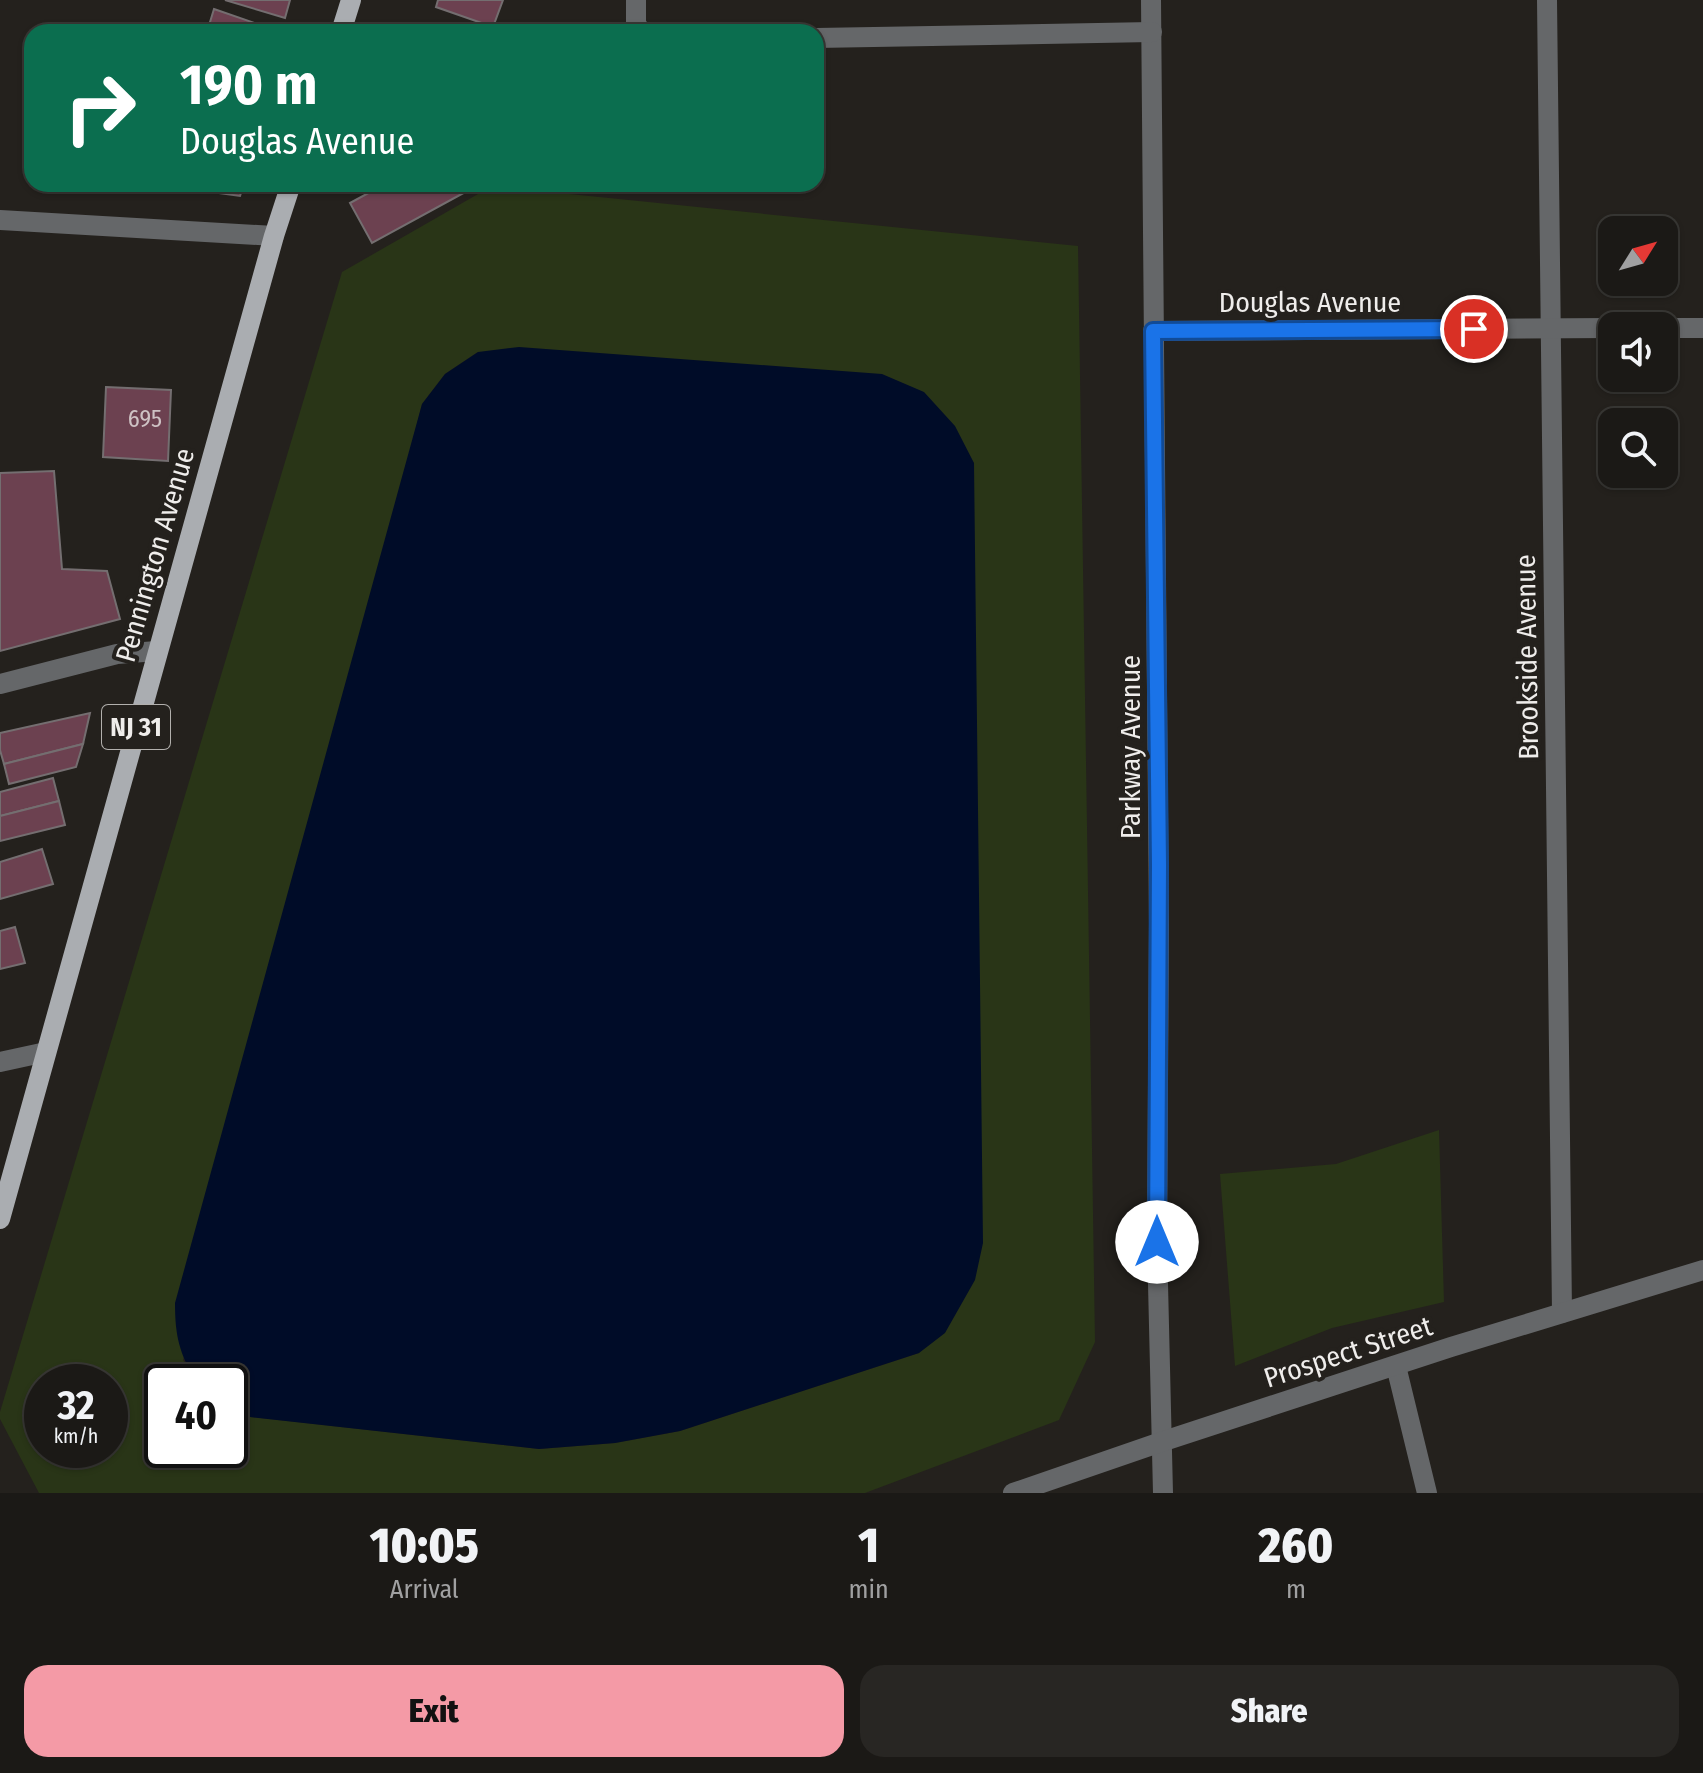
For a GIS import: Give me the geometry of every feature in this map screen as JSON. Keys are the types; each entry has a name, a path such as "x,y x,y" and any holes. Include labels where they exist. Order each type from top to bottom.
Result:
{"main road":[{"path":"344,24 351,0"},
{"name":"Pennington Avenue","path":"0,1219 157,651 288,192"}],"street":[{"path":"636,0 637,24"},
{"name":"Parkway Avenue","path":"1151,0 1159,908 1157,1242 1163,1493"},
{"name":"Brookside Avenue","path":"1547,0 1562,1313"},
{"path":"824,38 1152,32"},
{"path":"0,220 274,236"},
{"name":"Douglas Avenue","path":"1153,331 1598,328"},
{"path":"1678,328 1703,328"},
{"path":"0,684 117,654 157,651"},
{"path":"0,1062 46,1052"},
{"name":"Prospect Street","path":"1013,1493 1396,1366 1703,1270"},
{"path":"1396,1366 1427,1493"}],"green space":[{"path":"482,192 551,192 1078,246 1095,1342 1059,1420 865,1493 39,1493 26,1468 128,1468 128,1364 24,1364 24,1465 0,1419 342,272","holes":["478,352 974,463 919,1353 680,1431 615,1443 539,1449 248,1416 248,1468 144,1468 144,1364 186,1364 183,1360 422,404 445,374"]},
{"path":"1439,1130 1444,1302 1332,1328 1235,1366 1220,1174 1336,1164"}],"water":[{"path":"519,347 882,374 924,392 955,426 974,463 983,1243 975,1280 945,1333 919,1353 680,1431 615,1443 539,1449 250,1417 248,1364 187,1364 176,1325 175,1303 422,404 445,374 478,352"}],"building":[{"path":"225,0 290,0 285,18"},
{"path":"438,0 503,0 494,24 484,24 436,7"},
{"path":"214,9 258,24 209,24"},
{"path":"211,192 241,192 240,196"},
{"path":"370,192 465,192 372,243 350,203"},
{"path":"106,387 171,390 168,461 103,457"},
{"path":"54,471 62,569 107,571 120,619 0,651 0,473"},
{"path":"90,713 83,744 4,764 0,733"},
{"path":"83,744 76,767 9,784 4,764"},
{"path":"53,778 59,801 0,816 0,792"},
{"path":"59,801 65,825 0,841 0,816"},
{"path":"42,849 53,884 0,899 0,862"},
{"path":"15,927 25,963 0,969 0,931"}],"route":[{"path":"1157,1242 1159,865 1153,331 1474,329"}]}
